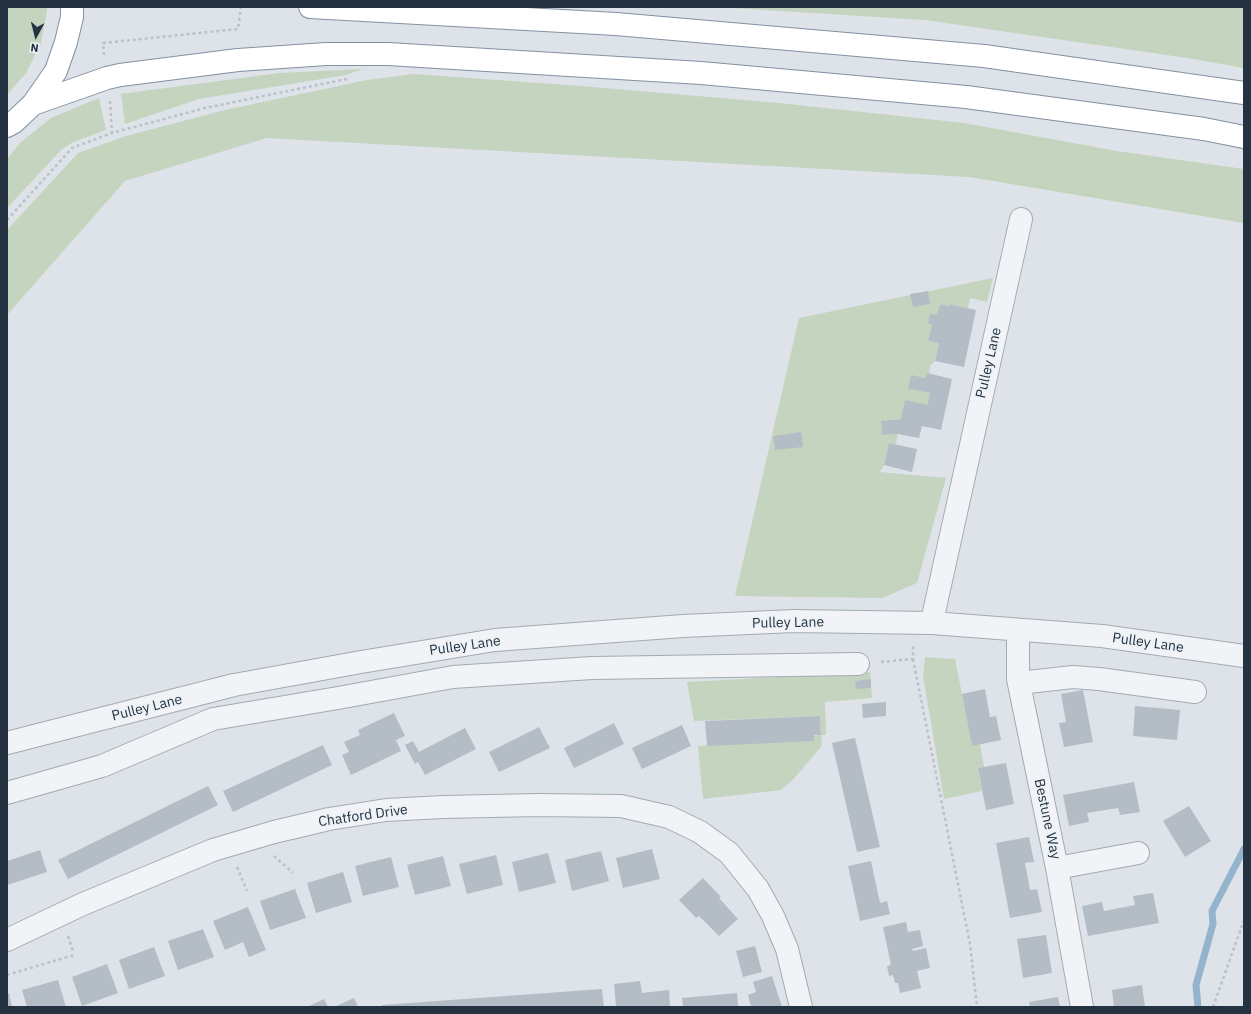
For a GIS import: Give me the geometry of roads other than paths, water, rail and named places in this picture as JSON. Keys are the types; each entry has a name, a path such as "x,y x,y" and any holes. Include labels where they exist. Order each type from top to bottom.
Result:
{"highway":[{"path":"7,126 14,122 33,104 56,71 66,42 72,17 72,7"},
{"path":"310,7 616,24 984,56 1244,93"},
{"path":"33,104 107,78 120,75 238,60 326,54 388,54 693,73 966,97 1204,129 1244,137"}],"street":[{"name":"Pulley Lane","path":"923,624 934,612 1021,219"},
{"name":"Pulley Lane","path":"7,743 234,685 361,662 495,640 683,626 794,621 923,624 1102,636 1244,656"},
{"name":"Bestune Way","path":"1018,630 1017,656 1019,683 1057,868 1082,1007"},
{"path":"7,793 102,766 213,719 453,677 592,668 858,664"},
{"path":"1019,683 1073,677 1195,692"},
{"name":"Chatford Drive","path":"7,940 83,904 212,850 274,832 329,819 386,810 538,805 621,806 669,817 700,832 729,853 758,889 773,916 787,950 801,1007"},
{"path":"1057,868 1138,853"}],"waterway":[{"path":"1198,1007 1196,985 1213,924 1212,911 1244,849"}]}
